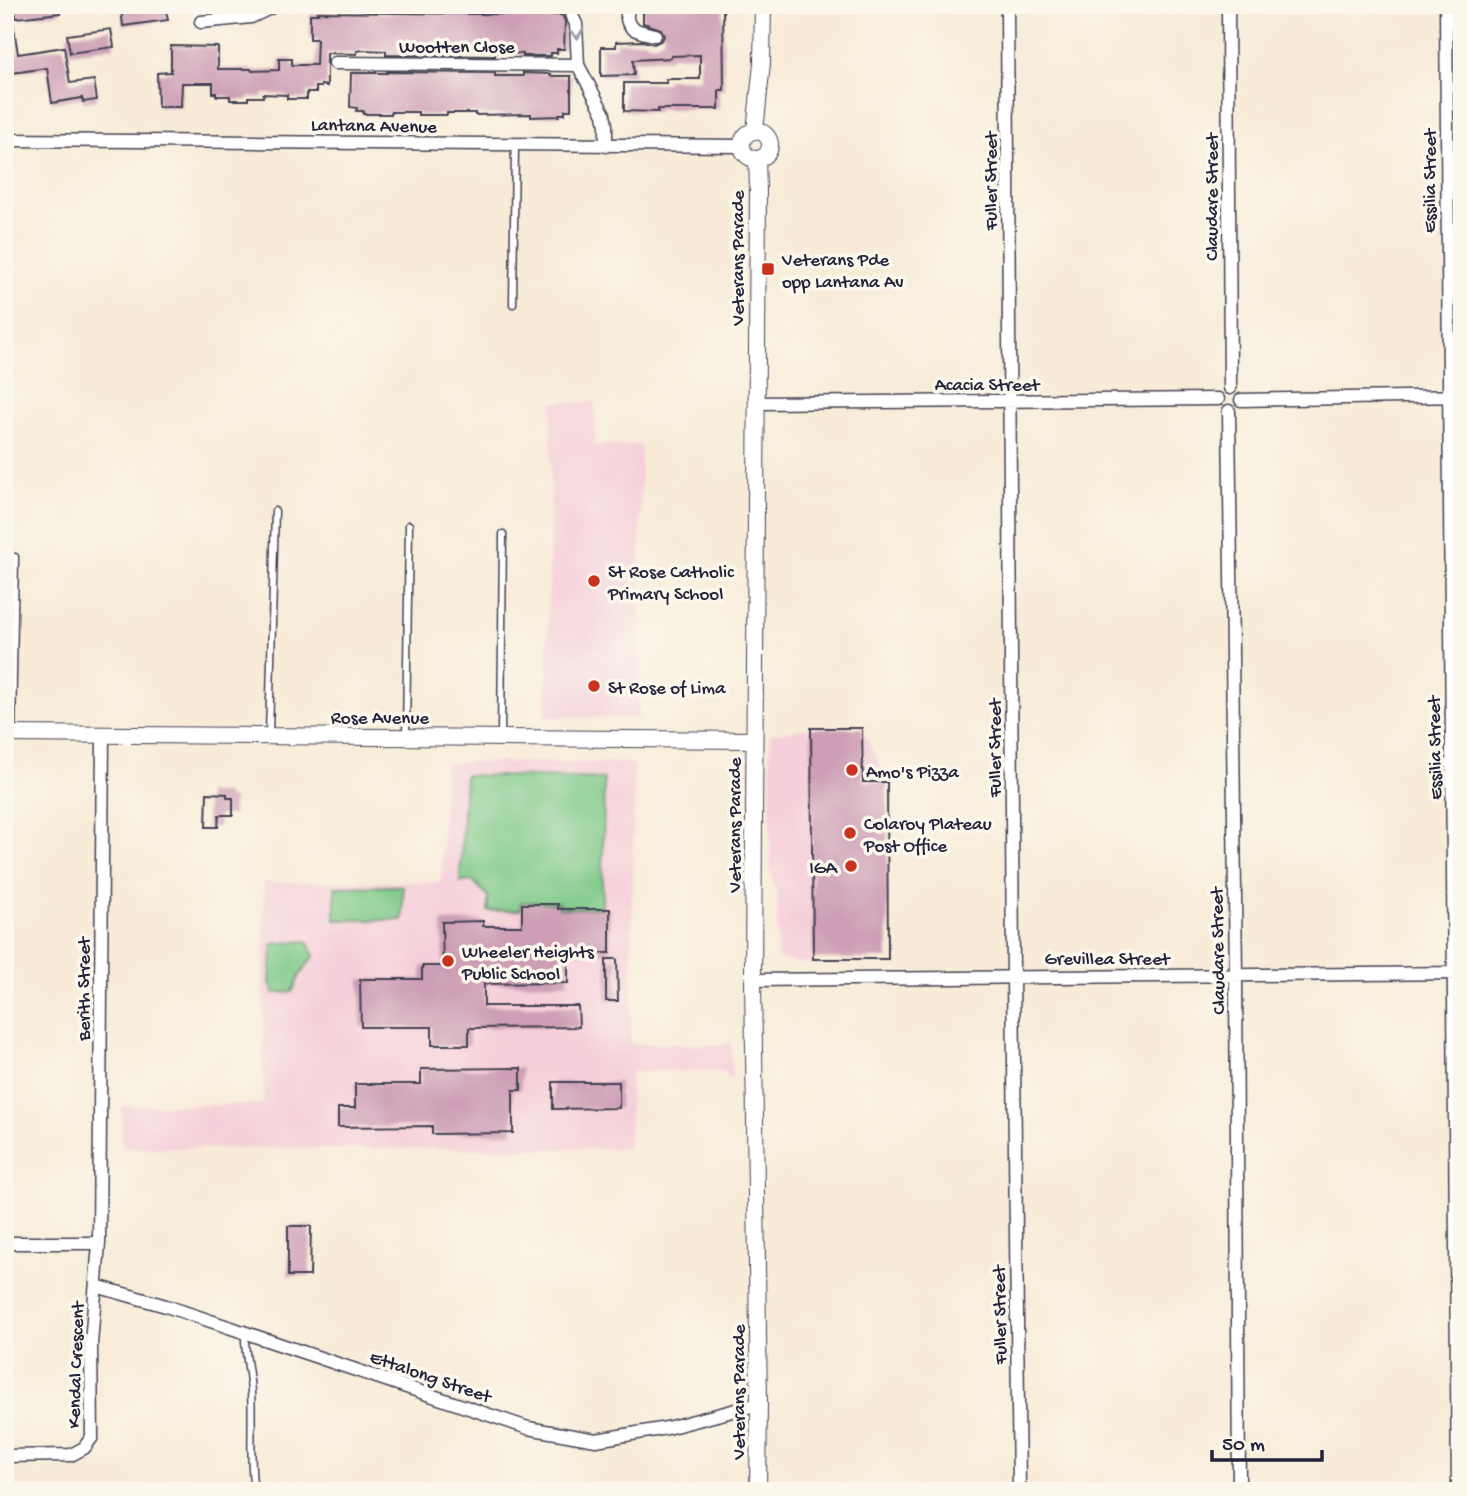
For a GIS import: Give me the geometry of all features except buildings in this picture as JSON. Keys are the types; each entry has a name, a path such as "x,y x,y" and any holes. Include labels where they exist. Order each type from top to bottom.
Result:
{"street":[{"path":"201,22 251,17 276,5"},
{"path":"493,5 521,5"},
{"path":"567,5 576,24 578,65 604,114 606,146"},
{"path":"629,5 626,16 632,29 655,35"},
{"path":"755,131 762,54 762,5"},
{"name":"Fuller Street","path":"1007,5 1019,1491"},
{"name":"Claudare Street","path":"1228,5 1230,388"},
{"name":"Essilia Street","path":"1446,5 1455,396 1458,1491"},
{"name":"Wootten Close","path":"335,63 578,65"},
{"path":"755,131 765,133 771,147 766,156 757,159 748,157 741,146 747,134 755,131"},
{"name":"Lantana Avenue","path":"5,140 741,146"},
{"name":"Veterans Parade","path":"757,159 753,980 758,1491"},
{"path":"1230,388 1239,393 1241,400 1239,407 1229,411 1222,409 1218,399 1220,392 1230,388"},
{"path":"1241,400 1455,396"},
{"name":"Acacia Street","path":"756,403 1218,399"},
{"name":"Claudare Street","path":"1229,411 1236,975 1238,1491"},
{"name":"Rose Avenue","path":"9,734 754,740"},
{"name":"Berith Street","path":"99,1243 103,736"},
{"name":"Grevillea Street","path":"753,980 1458,973"},
{"path":"5,1243 99,1243"},
{"name":"Kendal Crescent","path":"5,1456 71,1455 84,1448 92,1437 91,1344 99,1243"},
{"name":"Ettalong Street","path":"96,1286 166,1306 528,1427 596,1440 667,1428 759,1404"}],"lane":[{"path":"513,304 515,145"},
{"path":"269,737 275,511"},
{"path":"406,738 409,526"},
{"path":"501,738 503,534"},
{"path":"9,734 15,557"},
{"path":"245,1332 251,1394 251,1462 254,1491"}],"shaded area":[{"name":"St Rose Catholic Primary School","path":"552,402 595,402 595,445 641,445 639,719 546,717"},
{"path":"811,728 862,728 887,782 888,959 813,959 811,963 799,963 777,959 777,895 770,870 770,734"},
{"name":"Wheeler Heights Public School","path":"444,762 634,763 631,1044 726,1045 731,1040 732,1080 724,1071 631,1072 629,1149 122,1148 122,1106 263,1104 264,882 441,882"}],"green space":[{"path":"465,775 604,779 602,908 559,908 559,903 521,902 520,910 488,911 488,896 473,881 460,882"},
{"path":"403,886 403,920 335,920 335,887"},
{"path":"307,941 314,956 292,992 274,993 270,982 273,944"}],"place":[{"name":"Veterans Pde opp Lantana Av","path":"768,269"},
{"name":"St Rose Catholic Primary School","path":"594,581"},
{"name":"St Rose of Lima","path":"594,686"},
{"name":"Amo's Pizza","path":"852,770"},
{"name":"Colaroy Plateau Post Office","path":"850,833"},
{"name":"IGA","path":"851,866"},
{"name":"Wheeler Heights Public School","path":"448,961"}]}
